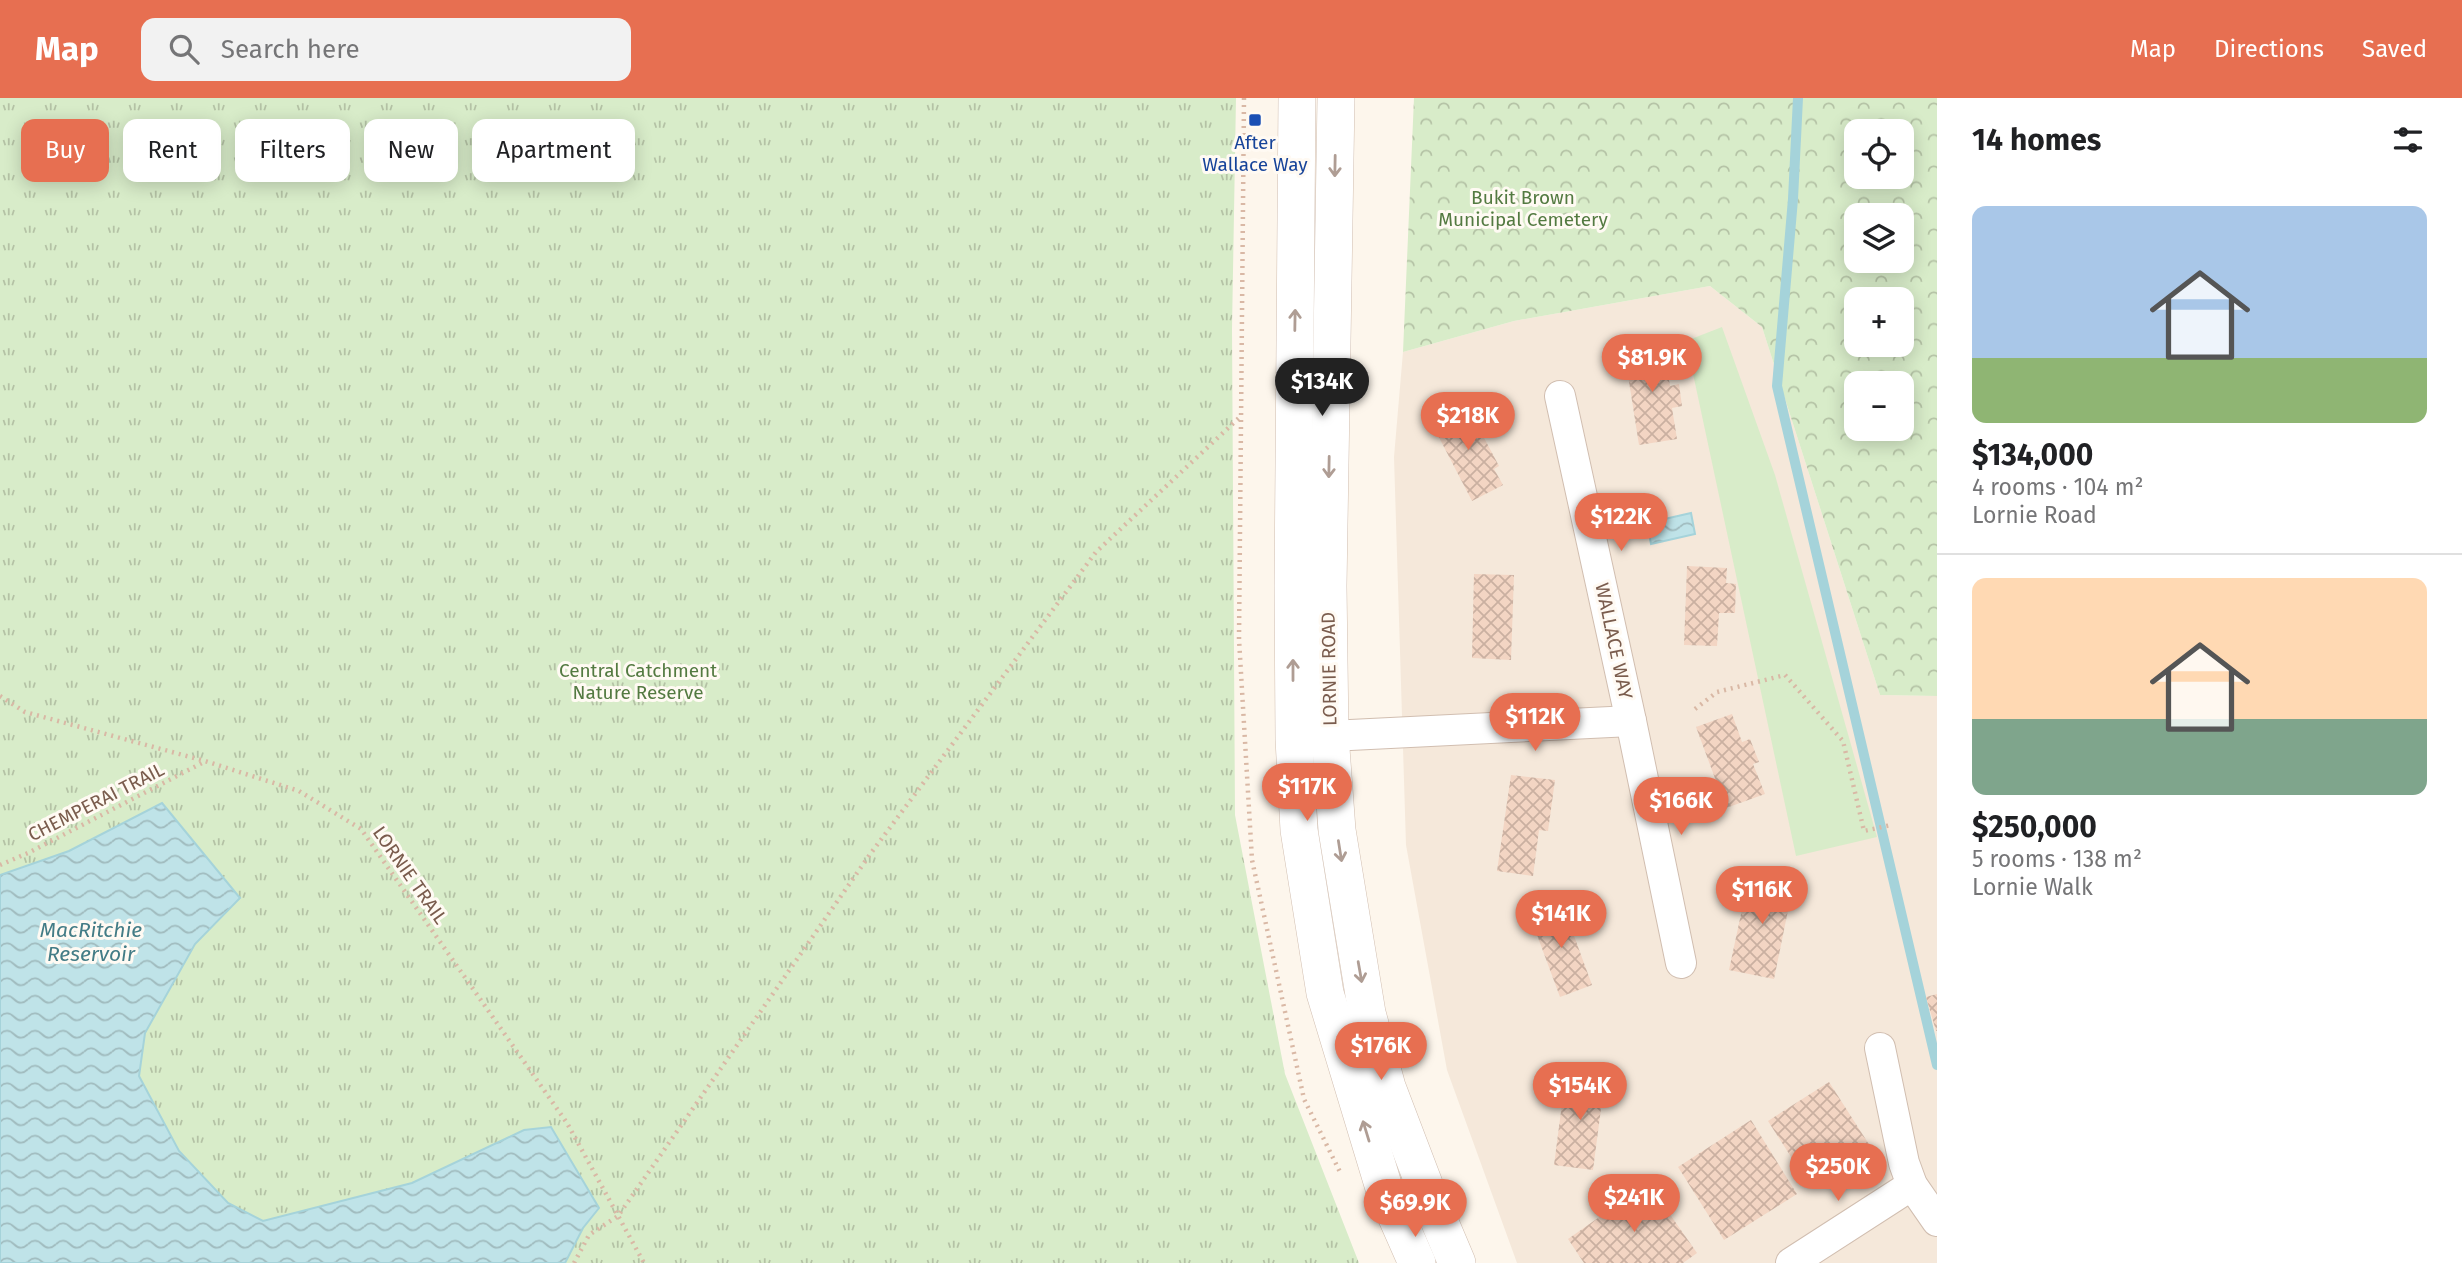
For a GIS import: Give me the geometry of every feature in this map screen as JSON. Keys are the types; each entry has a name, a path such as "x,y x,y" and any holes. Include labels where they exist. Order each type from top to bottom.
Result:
{"street":[{"name":"LORNIE ROAD","path":"1297,98 1293,434 1294,739 1299,830 1325,993 1384,1188 1418,1263"},
{"name":"LORNIE ROAD","path":"1336,98 1328,496 1330,735 1337,830 1367,1013 1387,1087 1457,1263"},
{"name":"WALLACE WAY","path":"1560,396 1681,963"},
{"name":"WALLACE WAY","path":"1294,739 1437,729 1500,729 1631,721"},
{"path":"1880,1048 1904,1163 1912,1185 1937,1221"},
{"path":"1791,1263 1912,1185"}],"path":[{"path":"574,1263 589,1235 618,1216 871,853 1096,552 1241,416"},
{"path":"1695,709 1717,692 1785,675 1843,741 1864,831 1891,825"},
{"name":"LORNIE TRAIL","path":"0,696 25,712 205,761 299,791 361,829 566,1123 644,1263"},
{"name":"CHEMPERAI TRAIL","path":"0,865 205,761"}],"shaded area":[{"path":"1710,286 1762,327 1880,695 1937,696 1937,1263 1517,1263 1447,1070 1406,845 1394,457 1403,352 1514,321"}],"green space":[{"name":"Central Catchment Nature Reserve","path":"0,98 1236,98 1232,329 1235,815 1285,1074 1359,1263 0,1263"},
{"name":"Bukit Brown Municipal Cemetery","path":"1414,98 1937,98 1937,696 1880,695 1762,327 1710,286 1514,321 1403,352"},
{"path":"1722,327 1775,475 1877,837 1796,856 1686,341"}],"water":[{"path":"1691,513 1695,534 1651,544 1647,523"},
{"name":"MacRitchie Reservoir","path":"162,803 240,898 195,944 145,1033 139,1076 179,1151 228,1203 263,1221 412,1183 524,1130 551,1127 599,1208 583,1228 565,1263 0,1263 0,875 69,851"}],"building":[{"path":"1663,344 1670,386 1679,384 1682,406 1672,408 1677,439 1639,445 1624,350"},
{"path":"1463,404 1499,466 1494,469 1503,485 1472,501 1431,422"},
{"path":"1687,566 1727,568 1726,583 1736,584 1735,613 1719,613 1717,646 1684,645"},
{"path":"1474,574 1514,575 1511,660 1472,658"},
{"path":"1732,714 1742,742 1750,739 1759,762 1753,764 1765,794 1726,808 1696,727"},
{"path":"1511,775 1555,780 1548,831 1539,830 1533,876 1497,871"},
{"path":"1750,872 1794,881 1774,979 1729,970"},
{"path":"1562,903 1592,985 1560,997 1530,916"},
{"path":"1937,994 1937,1031 1936,1031 1926,997"},
{"path":"1566,1073 1605,1078 1593,1170 1554,1165"},
{"path":"1829,1082 1870,1146 1809,1185 1768,1121"},
{"path":"1751,1120 1797,1194 1724,1240 1678,1167"},
{"path":"1648,1183 1697,1253 1683,1263 1584,1263 1568,1239"}],"waterway":[{"path":"1798,98 1793,199 1777,386 1937,1065"}],"place":[{"name":"After Wallace Way","path":"1255,120"}]}
